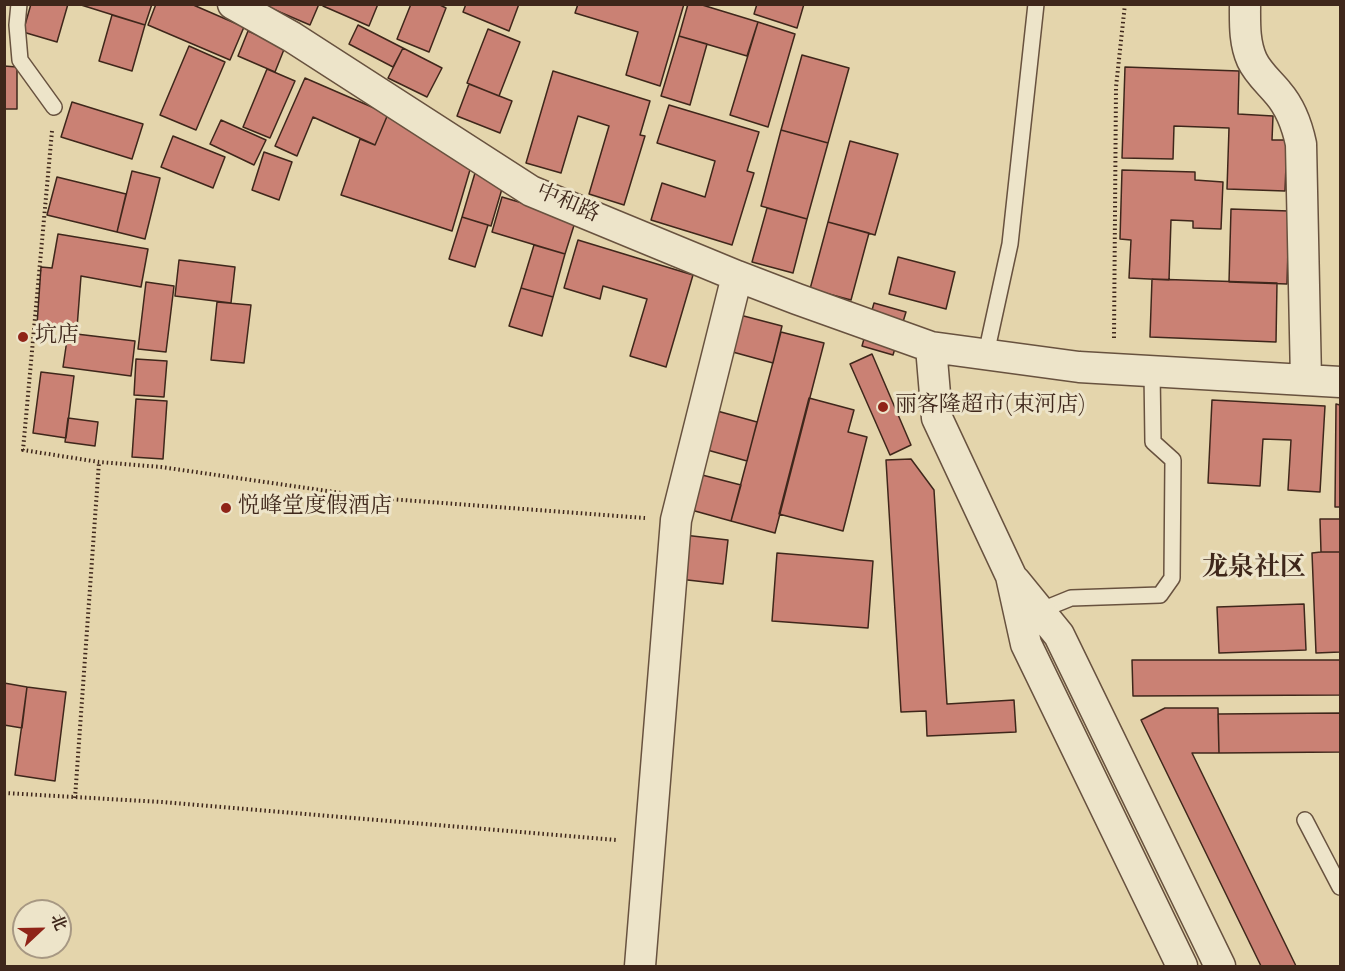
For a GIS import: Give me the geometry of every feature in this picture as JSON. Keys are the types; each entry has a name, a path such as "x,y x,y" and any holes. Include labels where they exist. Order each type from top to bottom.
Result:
{"street":[{"name":"中和路","path":"233,4 292,37 531,191 737,276 931,347 1079,367 1341,382"},
{"path":"1245,4 1246,42 1252,60 1258,72 1279,94 1290,110 1301,144 1306,380"},
{"path":"640,966 676,520 737,276"},
{"path":"931,347 937,418 1011,576 1026,644 1182,966"},
{"path":"1011,576 1059,635 1220,966"}],"lane":[{"path":"19,4 17,25 20,60 54,107"},
{"path":"986,354 1010,244 1035,4"},
{"path":"1039,611 1071,598 1160,595 1172,578 1173,460 1153,442 1152,371"},
{"path":"1305,820 1341,887"}],"path":[{"path":"1114,369 1116,87 1125,4"},
{"path":"54,107 22,450 99,462 161,467 376,498 676,520"},
{"path":"75,798 99,462"},
{"path":"4,793 162,802 650,843"}],"building":[{"path":"31,4 68,4 57,42 23,32"},
{"path":"78,4 152,4 145,25"},
{"path":"156,4 191,4 244,27 230,60 148,25"},
{"path":"261,4 319,4 310,25"},
{"path":"324,4 378,4 369,26 323,6"},
{"path":"411,4 438,4 446,8 429,52 397,39"},
{"path":"466,4 519,4 509,31 463,12"},
{"path":"578,4 684,4 660,86 626,75 638,32 575,13"},
{"path":"688,4 699,4 758,22 747,56 679,36"},
{"path":"757,4 804,4 797,28 754,14"},
{"path":"112,15 145,25 132,71 99,61"},
{"path":"758,22 795,34 768,127 730,115"},
{"path":"358,25 403,48 393,67 349,44"},
{"path":"488,29 520,42 499,96 467,83"},
{"path":"248,31 285,47 275,72 238,56"},
{"path":"679,36 707,44 690,105 661,96"},
{"path":"189,46 225,62 196,130 160,115"},
{"path":"403,48 442,68 427,97 388,78"},
{"path":"802,55 849,68 828,143 781,130"},
{"path":"4,66 17,67 17,109 4,109"},
{"path":"1125,67 1239,71 1238,114 1273,116 1272,140 1287,140 1285,191 1227,189 1229,128 1174,126 1173,159 1122,158"},
{"path":"267,69 295,81 270,138 243,127"},
{"path":"553,71 650,101 640,135 645,136 624,205 589,194 609,126 578,116 561,173 526,163"},
{"path":"305,78 388,114 375,145 313,117 297,156 275,146"},
{"path":"469,84 512,101 500,133 457,116"},
{"path":"72,102 143,124 132,159 61,137"},
{"path":"669,105 759,132 747,171 754,173 732,245 651,220 662,183 705,197 715,161 657,143"},
{"path":"388,114 472,163 452,231 341,195 360,139 375,145"},
{"path":"221,120 266,140 254,165 210,144"},
{"path":"781,130 828,143 807,219 761,206"},
{"path":"173,136 225,157 213,188 161,167"},
{"path":"850,141 898,154 875,235 828,222"},
{"path":"264,152 292,162 279,200 252,190"},
{"path":"1122,170 1195,172 1195,180 1223,182 1221,229 1193,228 1193,221 1171,220 1169,280 1129,278 1131,240 1120,239"},
{"path":"132,171 160,178 145,239 117,232"},
{"path":"475,173 504,182 491,226 462,217"},
{"path":"57,177 126,194 117,232 47,215"},
{"path":"502,197 576,219 565,254 492,232"},
{"path":"767,208 807,219 793,273 752,262"},
{"path":"1231,209 1289,211 1287,284 1229,282"},
{"path":"462,217 488,225 475,267 449,259"},
{"path":"828,222 869,233 851,300 810,289"},
{"path":"58,234 148,249 141,287 81,276 77,328 37,325 41,267 52,268"},
{"path":"578,240 693,275 666,367 630,356 647,299 603,286 600,299 564,288"},
{"path":"534,245 565,254 553,297 521,288"},
{"path":"898,257 955,272 946,309 889,294"},
{"path":"179,260 235,267 231,303 175,296"},
{"path":"1152,279 1277,283 1276,342 1150,337"},
{"path":"146,282 174,286 166,352 138,349"},
{"path":"521,288 553,297 542,336 509,326"},
{"path":"217,302 251,305 244,363 211,360"},
{"path":"874,303 906,312 893,355 862,346"},
{"path":"717,309 782,326 773,363 707,345"},
{"path":"781,332 824,343 775,533 731,521"},
{"path":"68,333 135,341 131,376 63,367"},
{"path":"872,354 911,445 890,455 850,364"},
{"path":"136,359 167,361 164,397 134,395"},
{"path":"41,372 74,376 66,438 33,433"},
{"path":"809,398 854,410 848,432 867,437 843,531 779,514"},
{"path":"136,399 167,401 163,459 132,457"},
{"path":"1212,400 1325,406 1320,492 1288,490 1291,440 1263,439 1260,486 1208,483"},
{"path":"692,404 757,422 747,461 682,443"},
{"path":"1336,404 1340,405 1340,507 1335,507"},
{"path":"68,418 98,422 95,446 65,442"},
{"path":"911,459 934,490 947,704 1014,700 1016,732 927,736 926,711 901,712 886,460"},
{"path":"675,468 741,485 731,521 666,503"},
{"path":"1320,519 1340,519 1340,552 1321,552"},
{"path":"666,533 728,540 723,584 661,577"},
{"path":"1340,552 1340,652 1316,653 1312,553"},
{"path":"777,553 873,561 868,628 772,621"},
{"path":"1304,604 1306,650 1219,653 1217,607"},
{"path":"1132,660 1340,660 1340,695 1133,696"},
{"path":"4,683 27,687 22,728 4,725"},
{"path":"27,687 66,692 55,781 15,775"},
{"path":"1165,708 1218,708 1219,753 1192,753 1296,966 1261,966 1141,720"},
{"path":"1340,713 1340,752 1219,753 1218,714"}],"place":[{"name":"坑店","path":"23,337"},
{"name":"丽客隆超市(束河店)","path":"883,407"},
{"name":"悦峰堂度假酒店","path":"226,508"}],"district":[{"name":"龙泉社区","path":"1254,571"}]}
